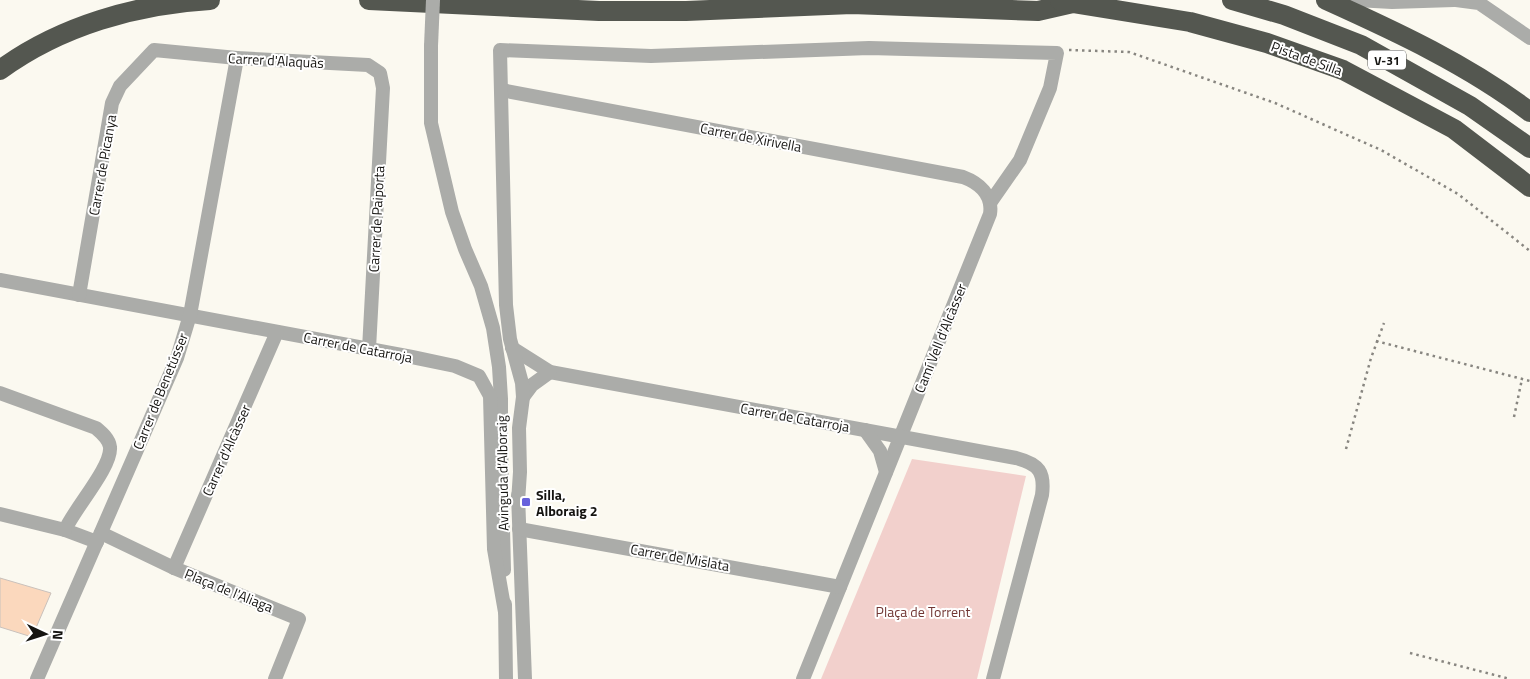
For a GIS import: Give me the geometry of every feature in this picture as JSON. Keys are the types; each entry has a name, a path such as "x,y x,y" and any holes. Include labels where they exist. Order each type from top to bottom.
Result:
{"highway":[{"path":"0,70 20,55 74,30 121,13 178,2 210,0"},
{"path":"370,0 599,11 686,11 852,4 1038,11 1064,1"},
{"name":"V-31","path":"1232,0 1284,15 1361,45 1470,106 1530,148"},
{"path":"1326,0 1403,34 1500,90 1530,112"},
{"name":"Pista de Silla","path":"1064,1 1190,22 1267,43 1343,70 1454,129 1530,187"}],"street":[{"path":"433,0 431,123 452,212 481,286 492,328 502,399"},
{"path":"1356,0 1392,2 1455,0 1490,4 1530,38"},
{"path":"518,502 520,472 519,428 523,397 520,374 512,348 506,305 500,50 651,56 869,48 1057,54 1050,88 1020,160 990,203"},
{"name":"Carrer d'Alaquàs","path":"154,50 236,58 368,65 380,73 383,88"},
{"name":"Carrer de Picanya","path":"79,295 112,103 120,86 154,50"},
{"name":"Carrer de Benetússer","path":"37,679 177,358 190,315 236,58"},
{"name":"Carrer de Paiporta","path":"369,349 383,88"},
{"name":"Carrer de Xirivella","path":"501,90 963,177 981,186 990,203"},
{"name":"Camí Vell d'Alcàsser","path":"802,679 988,219 991,208 990,203"},
{"name":"Carrer de Catarroja","path":"0,280 455,366 478,376 490,396 494,549 505,612"},
{"name":"Carrer d'Alcàsser","path":"174,568 278,332"},
{"name":"Carrer de Catarroja","path":"512,348 550,372 1016,458 1031,463 1041,472 1043,479 1042,496 993,679"},
{"path":"523,397 535,382 550,372"},
{"path":"0,393 96,428 106,437 110,448 106,463 65,530"},
{"name":"Avinguda d’Alboraig","path":"502,399 513,439 518,502 525,679"},
{"name":"Avinguda d’Alboraig","path":"502,399 501,442 506,679"},
{"path":"865,430 880,452 886,472"},
{"name":"Plaça de l'Aliaga","path":"0,514 99,538 299,619 275,679"},
{"name":"Carrer de Mislata","path":"519,528 840,586"}],"path":[{"path":"1057,54 1066,50 1129,52 1275,103 1389,154 1458,194 1530,251"},
{"path":"1346,448 1376,341 1384,323"},
{"path":"1376,341 1530,381"},
{"path":"1514,417 1522,379"},
{"path":"1410,652 1510,679"}],"green space":[{"name":"Plaça de Torrent","path":"912,459 1026,476 977,679 821,679"}],"building":[{"path":"0,578 51,593 32,637 0,627"}],"place":[{"name":"Silla, Alboraig 2","path":"526,502"}]}
